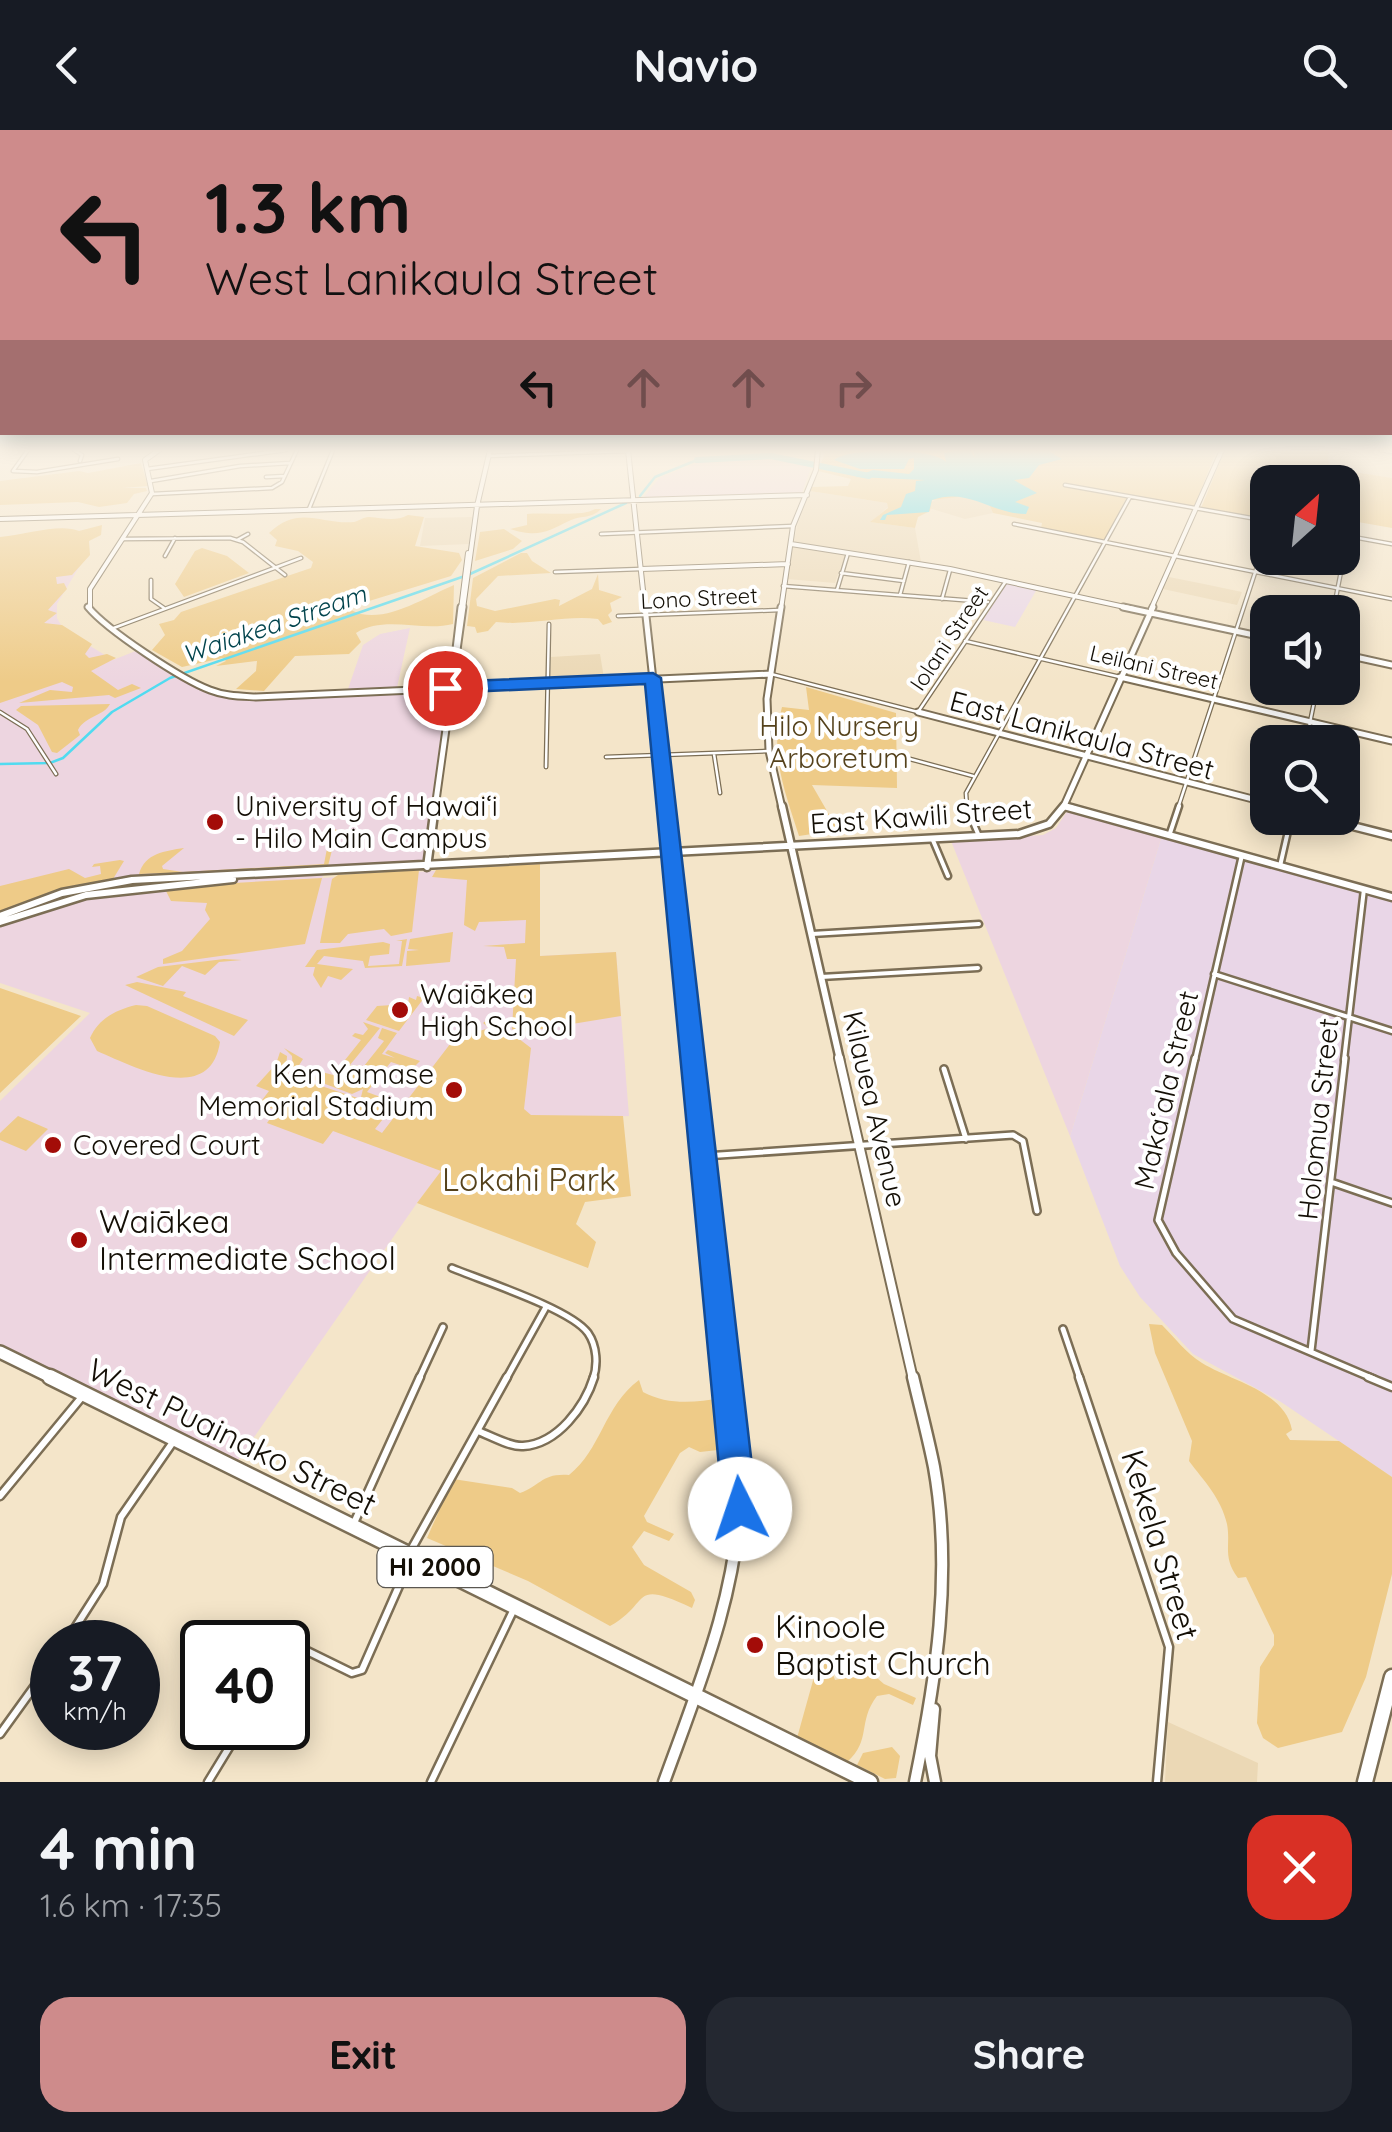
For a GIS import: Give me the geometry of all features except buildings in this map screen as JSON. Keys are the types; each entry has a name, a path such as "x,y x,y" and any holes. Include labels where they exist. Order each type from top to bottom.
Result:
{"highway":[{"name":"West Puainako Street","path":"0,1352 870,1782"},
{"path":"1365,1782 1392,1677"}],"street":[{"path":"130,527 87,598 94,616 215,692 248,697 771,674"},
{"path":"427,867 473,527"},
{"path":"636,527 740,1509 732,1581 664,1782"},
{"path":"601,534 768,527"},
{"name":"Kilauea Avenue","path":"792,527 767,702 769,752 934,1469 944,1555 944,1615 936,1682 915,1782"},
{"path":"1030,527 1250,570"},
{"path":"979,836 966,806 966,793 1113,527"},
{"path":"1064,806 1187,527"},
{"path":"122,539 237,540 248,534"},
{"path":"165,556 175,538"},
{"path":"1360,539 1392,544"},
{"path":"237,540 286,575"},
{"path":"791,544 950,569 1250,634"},
{"path":"837,590 849,551"},
{"path":"111,629 301,558"},
{"path":"900,594 909,562"},
{"path":"555,572 788,564"},
{"path":"942,599 950,569"},
{"path":"841,573 904,581"},
{"path":"1169,835 1253,575"},
{"path":"1274,575 1392,599"},
{"path":"1336,595 1340,575"},
{"path":"151,580 151,599 164,608"},
{"name":"Iolani Street","path":"918,712 1006,581"},
{"path":"783,586 991,602"},
{"name":"Lono Street","path":"618,616 780,610"},
{"path":"546,767 549,624"},
{"name":"Leilani Street","path":"966,641 1392,742"},
{"path":"1360,658 1392,665"},
{"name":"East Lanikaula Street","path":"771,674 1250,799"},
{"path":"1309,725 1314,705"},
{"path":"0,712 15,716 27,726 48,767 56,774"},
{"path":"606,757 769,752"},
{"path":"714,754 720,793"},
{"path":"910,759 974,776"},
{"name":"East Kawili Street","path":"0,919 63,898 121,886 1040,831 1054,822 1064,806 1392,897"},
{"path":"1360,828 1392,836"},
{"path":"1280,866 1288,835"},
{"path":"932,838 948,876"},
{"name":"Maka‘ala Street","path":"1242,855 1158,1220 1176,1254 1226,1312 1252,1329 1392,1388"},
{"name":"Holomua Street","path":"1311,1353 1364,889"},
{"path":"812,934 979,924"},
{"path":"822,978 978,968"},
{"path":"1214,974 1392,1031"},
{"path":"944,1069 966,1139"},
{"path":"705,1156 1013,1135 1023,1140 1037,1211"},
{"path":"1331,1182 1392,1203"},
{"path":"452,1268 582,1324 590,1335 596,1372 588,1397 569,1423 532,1446 506,1445 478,1432"},
{"path":"310,1653 352,1674 362,1670 384,1626 393,1591 410,1555 546,1307"},
{"path":"352,1527 444,1327"},
{"name":"Kekela Street","path":"1063,1329 1169,1647 1157,1782"},
{"path":"0,1496 84,1394"},
{"path":"80,1620 103,1584 121,1517 175,1439"},
{"path":"431,1782 515,1607"},
{"path":"936,1682 930,1756 936,1782"},
{"path":"0,1734 30,1692"},
{"path":"208,1782 228,1750"}],"shaded area":[{"path":"423,527 471,527 469,544 420,546"},
{"path":"797,527 915,528 921,562 847,550 835,583 787,579"},
{"path":"0,559 84,559 57,604 57,618 64,630 113,660 138,650 221,697 346,695 363,645 380,634 410,628 396,692 447,690 424,862 327,866 322,878 540,864 540,956 616,952 629,1116 478,1123 417,1203 236,1463 0,1345 0,1101 90,1013 0,983"},
{"path":"1169,577 1242,592 1237,605 1163,589"},
{"path":"1007,583 1037,589 1015,627 983,620"},
{"path":"600,654 604,678 551,677 551,657"},
{"path":"1068,810 1162,835 1070,1136 951,841 1043,835 1056,828"},
{"path":"1162,835 1392,900 1392,1477 1281,1402 1193,1354 1140,1297 1120,1266 1070,1136"},
{"path":"1168,1722 1258,1763 1257,1782 1165,1782"}],"green space":[{"path":"102,527 101,535 89,541 90,555 72,575 56,577 57,584 64,583 67,589 48,610 57,613 44,623 62,625 92,644 85,654 89,658 107,654 116,658 91,671 118,690 132,684 141,688 115,698 109,695 19,703 50,690 72,692 73,687 62,682 0,703 0,537 53,529 79,531"},
{"path":"276,527 421,527 415,546 459,553 462,560 451,576 356,605 351,610 363,614 389,613 454,585 453,624 367,628 356,633 361,642 349,654 295,656 264,691 236,689 256,671 257,661 216,666 226,661 223,658 182,667 152,650 165,635 159,624 174,620 181,612 311,568 313,562 298,551 275,546 277,540 269,533"},
{"path":"518,527 557,527 528,533 510,529"},
{"path":"1111,527 1105,539 1100,540 1041,528"},
{"path":"504,529 522,541 513,549 475,561 480,532"},
{"path":"202,548 227,556 249,573 184,597 175,584 195,551"},
{"path":"527,553 551,573 498,576 476,599 477,606 495,611 555,599 560,600 559,606 592,589 598,574 599,590 622,597 610,603 612,611 608,615 612,622 603,625 598,619 585,618 496,622 488,631 477,633 475,627 467,626 473,578"},
{"name":"Hilo Nursery Arboretum","path":"806,687 896,713 897,788 812,785 838,830 799,836 780,772 777,740 782,707 809,710"},
{"path":"110,704 81,725 80,735 57,753 52,752 38,725 16,710 21,706"},
{"path":"331,828 337,830 324,869 139,874 151,857 184,848 163,869 183,872 324,864"},
{"path":"124,861 113,879 68,888 0,913 0,886 69,869 85,878 101,874 100,866 92,867 94,864"},
{"path":"540,864 540,956 616,952 621,1016 517,1033 512,1029 516,959 507,959 504,947 483,946 525,943 526,920 479,922 475,931 464,925 467,880 432,877 436,870"},
{"path":"419,870 412,932 391,936 384,929 348,934 340,943 320,943 332,879 338,875"},
{"path":"322,878 305,944 163,964 163,959 182,951 210,919 205,910 207,903 171,901 164,887"},
{"path":"453,932 450,962 406,966 407,951 419,950 408,949 410,939"},
{"path":"407,939 402,966 365,968 363,961 324,956 317,964 353,969 341,980 328,976 321,988 313,975 315,967 305,967 317,950 383,942 390,944 389,954 370,956 368,966 399,964 402,941 396,941"},
{"path":"242,960 219,962 205,975 182,966 163,986 136,977 158,967"},
{"path":"137,982 186,992 183,996 248,1020 234,1036 125,985"},
{"path":"0,988 81,1016 0,1093"},
{"path":"417,996 424,998 399,1031 366,1020 377,1006 408,1004 409,997 416,1000"},
{"path":"136,1005 147,1006 215,1036 220,1042 213,1062 201,1073 185,1078 148,1072 97,1051 90,1038 98,1025 115,1012"},
{"name":"Lokahi Park","path":"494,1015 493,1019 531,1048 524,1109 531,1115 623,1116 631,1196 585,1202 576,1224 596,1242 588,1268 417,1203 441,1171 333,1131 323,1144 267,1123 276,1110 259,1104 269,1091 256,1086 276,1064 280,1052 287,1056 286,1071 291,1076 391,1109 375,1129 382,1133 460,1031 467,1035 489,1028 483,1023"},
{"path":"363,1022 380,1028 350,1065 364,1066 384,1041 378,1038 382,1028 397,1033 382,1054 395,1058 385,1053 388,1050 420,1061 412,1069 391,1062 367,1092 386,1099 383,1103 361,1097 363,1089 352,1094 293,1072 292,1056 284,1048 303,1059 296,1070 317,1077 322,1072 333,1075 361,1040 352,1036 363,1035 368,1029"},
{"path":"18,1116 48,1129 26,1151 0,1140 0,1133"},
{"path":"1149,1324 1162,1325 1202,1363 1268,1396 1287,1417 1292,1430 1286,1434 1290,1440 1339,1441 1392,1477 1392,1574 1366,1677 1342,1732 1278,1748 1263,1738 1257,1723 1260,1667 1274,1645 1274,1635 1246,1577 1238,1578 1230,1564 1228,1531 1221,1506 1189,1461 1192,1441 1155,1353"},
{"path":"639,1380 643,1392 671,1401 721,1398 724,1443 718,1450 700,1452 689,1447 680,1453 644,1516 647,1522 674,1534 669,1541 644,1531 632,1547 644,1565 691,1592 695,1600 692,1608 649,1594 610,1626 528,1581 427,1538 453,1479 512,1488 520,1493 547,1478 569,1475 589,1453 618,1402"},
{"path":"819,1659 829,1663 835,1680 852,1676 852,1669 869,1671 884,1684 916,1698 913,1705 889,1694 877,1696 867,1714 859,1746 847,1762 797,1738"},
{"path":"892,1747 900,1756 896,1778 885,1779 857,1765 863,1753"}],"waterway":[{"name":"Waiakea Stream","path":"470,574 573,527"},
{"name":"Waiakea Stream","path":"0,764 50,763 63,758 112,712 170,678 462,577"}],"place":[{"name":"University of Hawaiʻi - Hilo Main Campus","path":"215,822"},
{"name":"Waiākea High School","path":"400,1010"},
{"name":"Ken Yamase Memorial Stadium","path":"454,1090"},
{"name":"Covered Court","path":"53,1145"},
{"name":"Waiākea Intermediate School","path":"79,1240"},
{"name":"Kinoole Baptist Church","path":"755,1645"}],"route":[{"path":"445,688 653,678 740,1509"}]}
